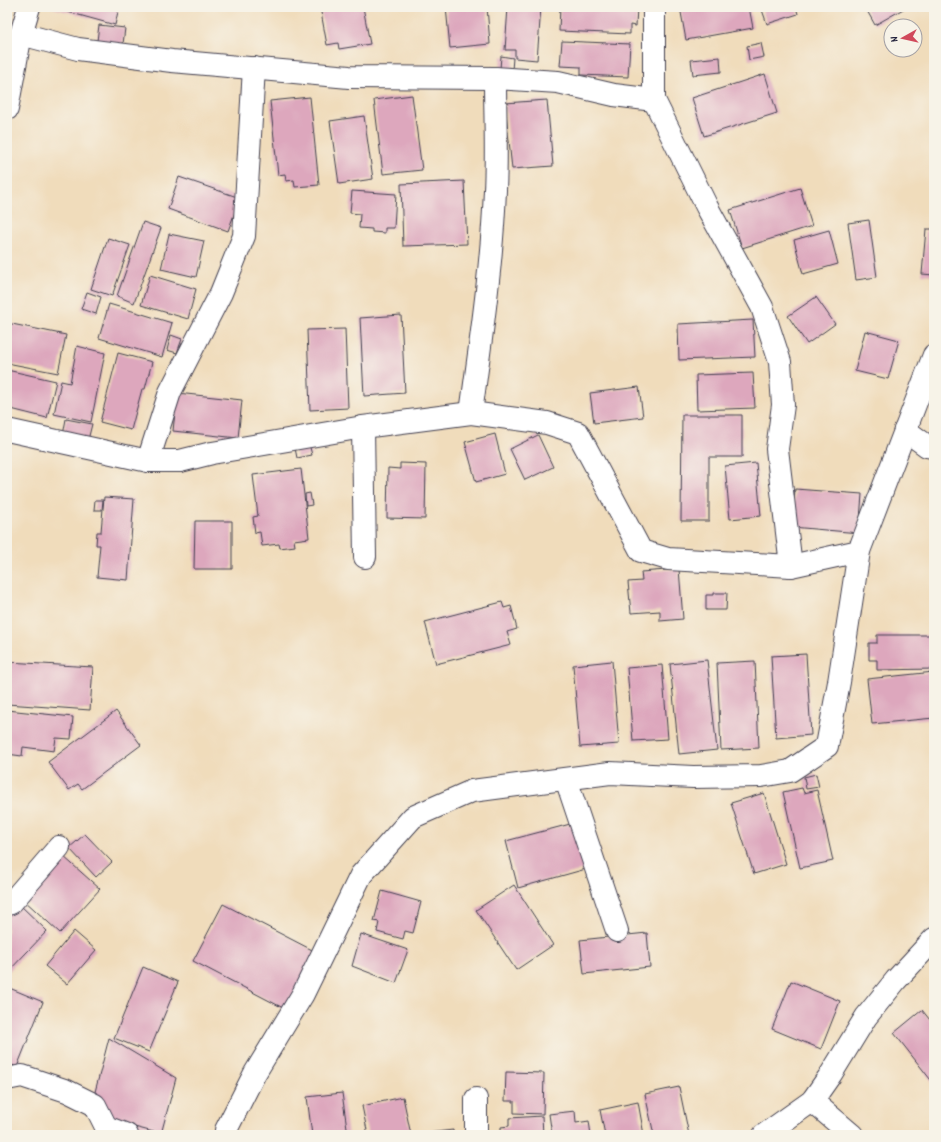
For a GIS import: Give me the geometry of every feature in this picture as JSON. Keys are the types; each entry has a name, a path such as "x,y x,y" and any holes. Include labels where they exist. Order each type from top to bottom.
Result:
{"street":[{"path":"7,109 21,34 29,7"},
{"path":"654,7 654,100 707,207 762,307 780,362 783,404 777,449 791,566"},
{"path":"21,34 78,49 172,61 349,77 495,78 558,82 614,95 654,100"},
{"path":"148,461 170,392 221,293 244,236 254,68"},
{"path":"471,413 483,324 496,190 495,78"},
{"path":"227,1135 226,1130 256,1073 303,994 361,875 413,817 472,791 610,773 693,777 761,776 790,771 827,746 839,682 859,551 934,355"},
{"path":"7,430 148,461 180,461 212,453 363,427 471,413 547,422 578,433 642,551 668,560 791,566 859,551"},
{"path":"363,427 365,557"},
{"path":"905,430 927,446 934,447"},
{"path":"566,779 617,931"},
{"path":"7,904 11,902 59,847"},
{"path":"764,1135 812,1101 831,1074 866,1018 896,980 934,939"},
{"path":"7,1079 22,1076 67,1091 95,1105 106,1127 127,1135"},
{"path":"476,1099 476,1135"},
{"path":"812,1101 852,1135"},
{"path":"90,1135 95,1105"}],"building":[{"path":"50,7 119,7 115,25"},
{"path":"320,7 363,7 370,44 339,49 338,43 327,45"},
{"path":"446,7 487,7 490,44 450,48"},
{"path":"508,7 541,7 537,60 515,58 515,50 505,50"},
{"path":"560,7 637,7 636,26 630,25 630,34 559,31"},
{"path":"680,7 749,7 753,28 686,40"},
{"path":"761,7 796,7 798,14 767,24"},
{"path":"865,7 905,8 887,18 883,18 883,20 875,25"},
{"path":"99,25 125,28 123,44 97,41"},
{"path":"562,41 630,44 628,77 581,75 581,67 560,66"},
{"path":"761,43 764,57 749,60 747,46"},
{"path":"501,56 513,58 512,70 500,69"},
{"path":"720,57 721,72 693,75 691,60"},
{"path":"765,74 777,113 704,136 692,98"},
{"path":"412,95 422,170 383,174 374,100"},
{"path":"310,97 319,185 295,187 294,180 286,181 285,174 278,175 270,101"},
{"path":"547,100 553,166 512,169 505,103"},
{"path":"364,116 373,179 339,184 330,121"},
{"path":"179,177 240,198 228,231 168,209"},
{"path":"464,181 467,244 403,246 401,184"},
{"path":"800,188 812,226 742,248 730,210"},
{"path":"352,191 396,194 394,228 385,228 385,233 372,232 372,229 359,228 360,214 350,213"},
{"path":"869,220 877,277 856,280 848,223"},
{"path":"143,222 161,228 134,303 117,296"},
{"path":"926,229 934,229 934,275 922,274"},
{"path":"829,230 838,264 803,274 794,240"},
{"path":"169,234 204,241 196,277 161,269"},
{"path":"108,238 130,245 112,296 91,289"},
{"path":"150,275 196,289 188,319 141,305"},
{"path":"87,292 101,297 96,314 81,309"},
{"path":"816,297 835,324 807,344 788,316"},
{"path":"109,304 172,323 162,357 99,338"},
{"path":"401,315 405,393 364,396 360,318"},
{"path":"753,320 755,357 679,360 678,324"},
{"path":"7,323 66,335 58,373 7,363"},
{"path":"345,329 348,408 310,410 307,330"},
{"path":"865,331 899,340 888,379 855,371"},
{"path":"171,335 182,339 177,353 167,350"},
{"path":"77,346 105,353 91,422 54,414 61,381 70,383"},
{"path":"118,353 152,362 145,389 142,389 131,430 100,422"},
{"path":"7,370 56,381 47,418 7,408"},
{"path":"753,373 755,408 697,410 696,375"},
{"path":"639,387 643,417 594,423 590,393"},
{"path":"177,393 242,400 238,438 173,431"},
{"path":"682,415 742,415 742,457 709,457 709,521 681,521"},
{"path":"66,419 92,424 88,440 63,435"},
{"path":"495,434 505,474 476,482 465,442"},
{"path":"538,435 553,467 525,480 510,449"},
{"path":"308,440 312,455 297,458 294,443"},
{"path":"400,463 426,464 425,519 387,518 388,468 400,469"},
{"path":"756,463 761,516 730,519 725,466"},
{"path":"301,469 309,538 294,540 295,546 280,548 279,544 262,546 260,532 255,533 253,517 258,516 253,475"},
{"path":"795,489 862,494 859,533 792,527"},
{"path":"310,493 312,505 306,506 305,494"},
{"path":"104,497 134,499 128,580 97,577 100,545 96,545 97,532 101,532"},
{"path":"95,500 103,500 102,510 94,510"},
{"path":"195,521 232,521 232,569 194,569"},
{"path":"679,569 683,619 660,621 660,611 631,613 628,582 642,581 641,572"},
{"path":"714,593 727,593 726,610 706,610 706,595 714,595"},
{"path":"502,602 504,608 511,606 517,629 507,632 511,645 436,664 425,622"},
{"path":"877,635 934,635 934,669 877,670 877,660 869,660 869,643 877,643"},
{"path":"806,654 811,735 776,738 771,656"},
{"path":"707,660 717,750 679,754 670,664"},
{"path":"612,661 619,744 580,747 573,665"},
{"path":"755,661 759,748 721,750 717,663"},
{"path":"8,662 93,667 90,710 7,704"},
{"path":"662,665 668,739 633,741 627,668"},
{"path":"934,672 934,718 872,724 867,679"},
{"path":"7,710 73,717 71,739 56,738 54,751 23,747 22,756 7,754"},
{"path":"116,711 141,745 82,789 78,784 69,790 48,762"},
{"path":"816,774 819,787 806,789 804,777"},
{"path":"802,788 804,793 817,790 833,861 800,868 783,792"},
{"path":"764,793 786,864 754,874 731,803"},
{"path":"574,823 586,869 518,888 506,841"},
{"path":"85,834 112,862 96,877 69,848"},
{"path":"63,856 100,889 60,933 24,900"},
{"path":"514,885 553,945 516,970 476,910"},
{"path":"382,891 421,902 413,933 405,931 403,939 377,932 379,922 374,921"},
{"path":"18,903 47,931 7,973 7,914"},
{"path":"223,904 316,952 287,1010 193,961"},
{"path":"74,931 96,950 67,984 45,966"},
{"path":"647,933 650,967 584,974 580,940"},
{"path":"361,934 408,950 396,983 352,966"},
{"path":"143,967 178,982 149,1052 114,1038"},
{"path":"791,981 840,1001 821,1049 772,1029"},
{"path":"7,987 43,1002 17,1067 7,1063"},
{"path":"922,1010 934,1025 934,1084 894,1033"},
{"path":"109,1038 176,1078 161,1134 89,1115"},
{"path":"506,1072 544,1073 543,1114 514,1113 514,1101 505,1101"},
{"path":"679,1087 689,1135 654,1135 645,1094"},
{"path":"342,1093 348,1135 312,1135 307,1097"},
{"path":"403,1097 411,1135 368,1135 362,1106"},
{"path":"638,1102 644,1135 605,1135 600,1110"},
{"path":"575,1111 576,1123 589,1121 591,1135 552,1135 549,1114"},
{"path":"542,1116 543,1135 501,1135 501,1127 509,1126 509,1118"},
{"path":"453,1130 453,1135 419,1135 419,1134"}]}
